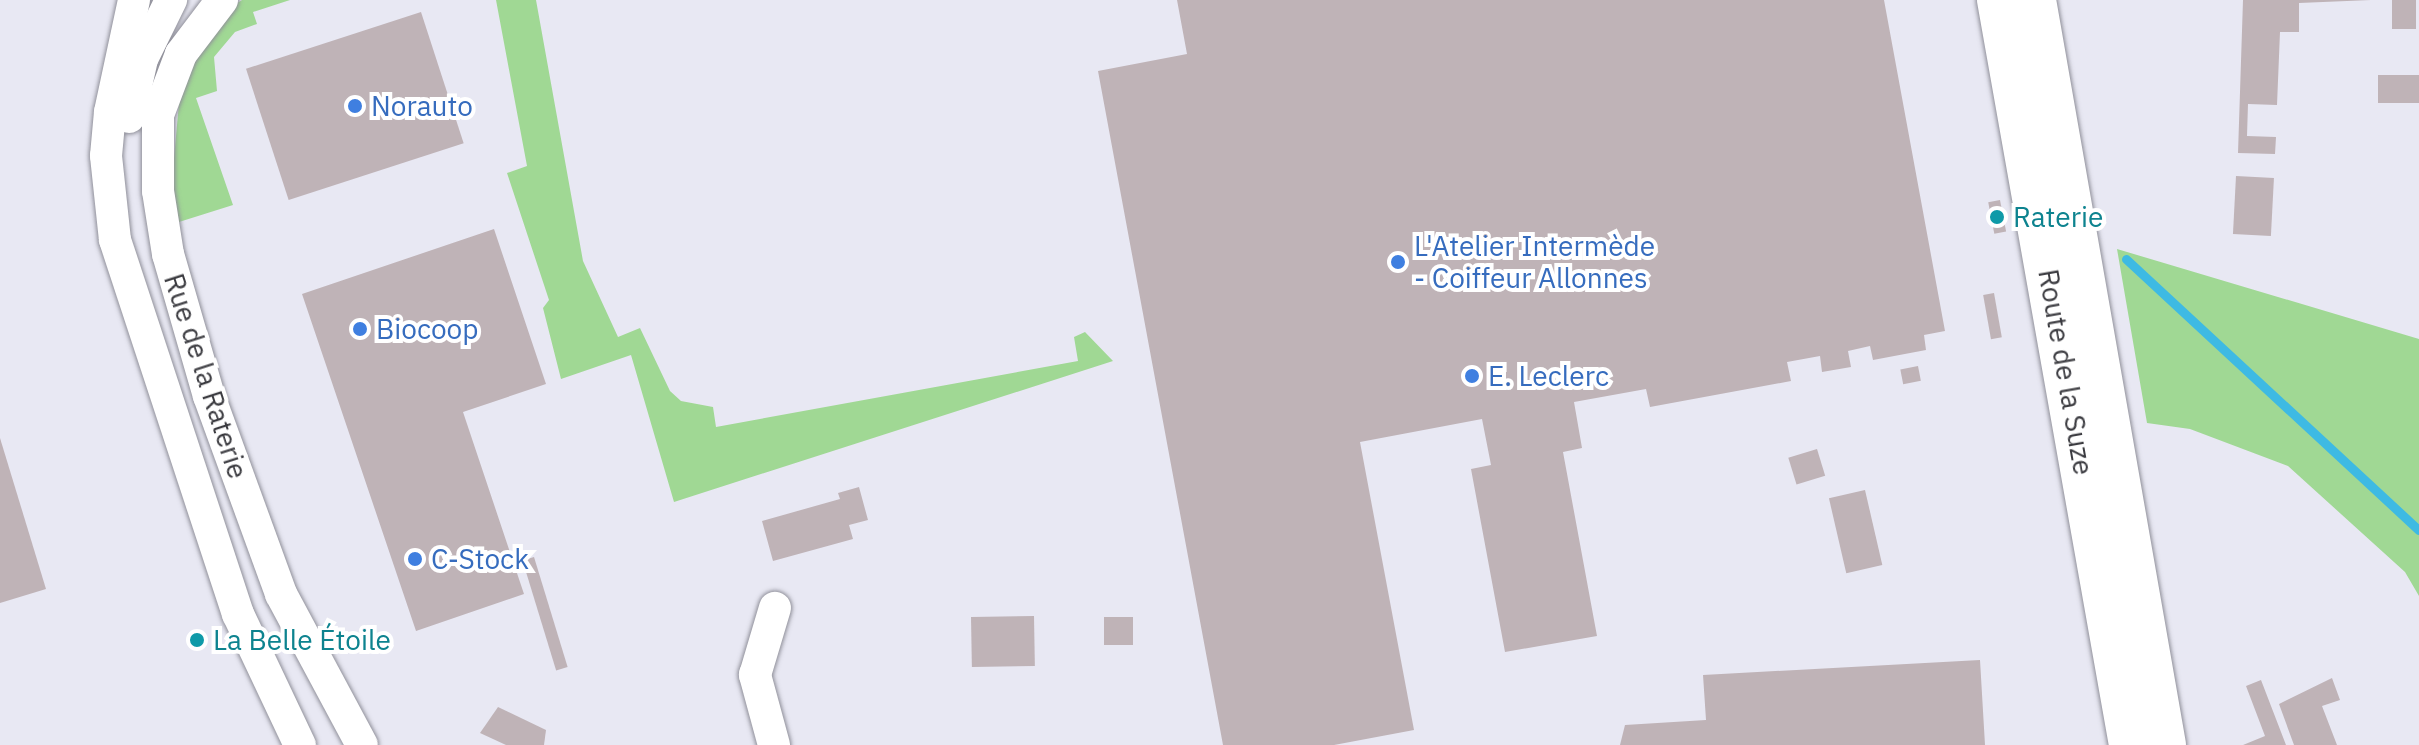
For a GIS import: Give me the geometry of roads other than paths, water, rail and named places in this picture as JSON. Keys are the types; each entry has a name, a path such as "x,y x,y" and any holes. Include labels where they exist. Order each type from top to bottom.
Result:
{"main road":[{"name":"Route de la Suze","path":"1999,0 2131,745"},
{"name":"Route de la Suze","path":"2034,0 2164,745"}],"street":[{"name":"Rue de la Raterie","path":"134,0 110,112 106,156 115,240 238,614 300,745"},
{"name":"Rue de la Raterie","path":"135,259 126,171 130,112 150,38 171,0"},
{"name":"Rue de la Raterie","path":"222,0 181,54 158,115 158,191 168,254 209,396 281,594 362,745"},
{"path":"774,745 755,675 775,608"}],"waterway":[{"path":"2126,259 2419,530"}],"place":[{"name":"Norauto","path":"355,106"},
{"name":"Raterie","path":"1997,217"},
{"name":"L'Atelier Intermède - Coiffeur Allonnes","path":"1398,262"},
{"name":"Biocoop","path":"360,329"},
{"name":"E. Leclerc","path":"1472,376"},
{"name":"C-Stock","path":"415,559"},
{"name":"La Belle Étoile","path":"197,640"}]}
